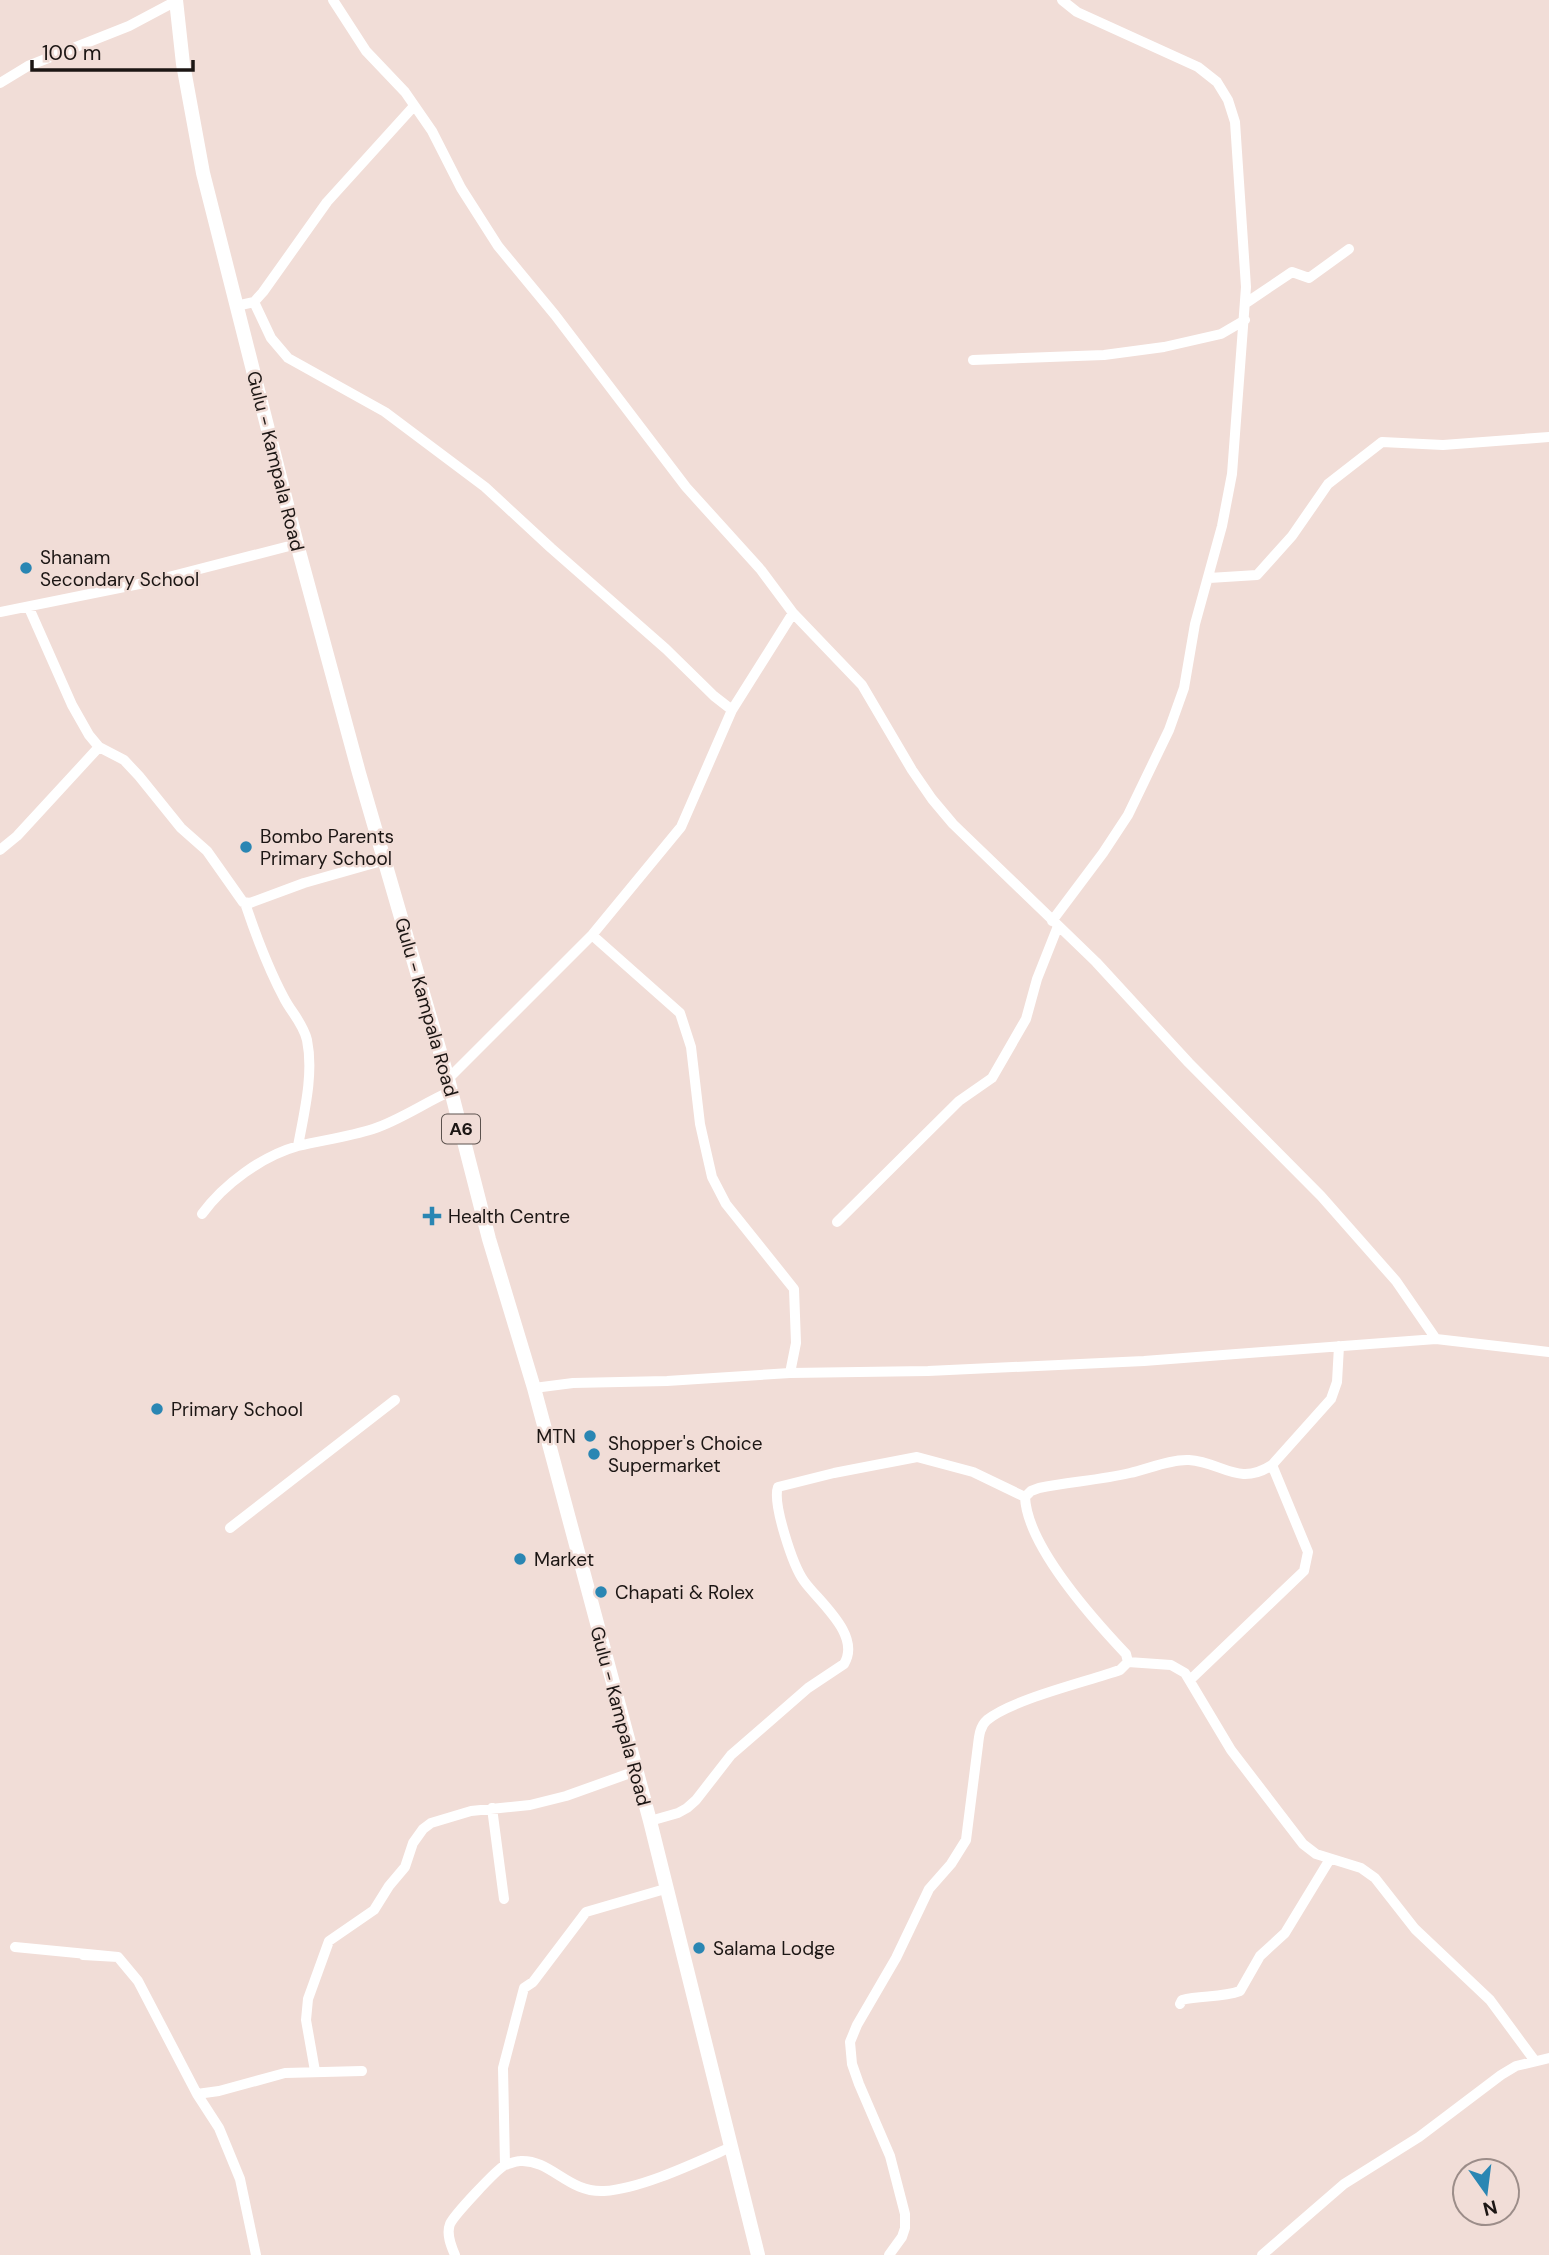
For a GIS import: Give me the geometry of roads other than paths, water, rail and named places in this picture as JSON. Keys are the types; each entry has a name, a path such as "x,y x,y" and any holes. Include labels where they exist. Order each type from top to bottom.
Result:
{"main road":[{"name":"Gulu - Kampala Road","path":"176,0 183,64 203,173 297,544 359,773 449,1085 489,1239 534,1388 649,1821 758,2255"}],"street":[{"path":"0,83 36,62 104,37 176,0"},
{"path":"333,0 366,51 405,92 432,131 461,188 498,246 555,315 686,487 761,570 793,612 862,685 932,799 953,824 1096,962 1189,1063 1321,1196 1396,1281 1436,1339"},
{"path":"838,1222 951,1108 992,1078 1026,1019 1055,923 1128,815 1169,730 1184,688 1195,624 1209,578 1232,474 1246,303 1245,243 1238,193 1235,122 1228,100 1217,82 1198,68 1077,12 1062,0"},
{"path":"236,306 254,302 334,194 414,106"},
{"path":"1246,303 1292,272 1309,278 1349,249"},
{"path":"254,302 271,338 288,358 385,412 485,486 732,710"},
{"path":"973,360 1104,355 1164,347 1221,334 1245,320"},
{"path":"1209,578 1257,575 1292,536 1328,484 1382,442 1443,445 1549,438"},
{"path":"0,612 149,582 297,544"},
{"path":"29,608 76,713 99,747 124,760 139,776 181,828 207,852 245,904 269,967 285,1000 299,1019 306,1038 308,1080 298,1146"},
{"path":"202,1214 212,1200 248,1171 276,1155 298,1146 374,1129 449,1085 592,935 681,827 732,710 793,612"},
{"path":"0,850 17,836 99,747"},
{"path":"245,904 317,878 385,860"},
{"path":"592,935 680,1013 691,1048 699,1124 712,1177 726,1204 794,1289 796,1343 790,1373"},
{"path":"534,1388 573,1383 667,1381 790,1373 928,1371 1144,1361 1436,1339 1549,1352"},
{"path":"1025,1497 1039,1488 1127,1474 1184,1461 1202,1463 1243,1476 1255,1474 1272,1465 1331,1399 1337,1382 1339,1346"},
{"path":"230,1528 395,1400"},
{"path":"649,1821 687,1808 731,1755 848,1658 847,1642 839,1623 804,1581 795,1564 777,1503 778,1487 834,1472 917,1457 973,1472 1025,1497"},
{"path":"1190,1680 1304,1571 1308,1552 1272,1465"},
{"path":"1025,1497 1028,1518 1067,1586 1126,1654 1128,1662"},
{"path":"1128,1662 1171,1665 1180,1669 1190,1680 1231,1750 1303,1844 1316,1854 1361,1868 1375,1878 1415,1929 1490,2000 1535,2061"},
{"path":"889,2255 902,2237 905,2214 890,2156 852,2064 850,2042 929,1889 951,1864 966,1840 978,1745 985,1721 1024,1702 1121,1670 1128,1662"},
{"path":"315,2071 306,2020 308,1999 329,1941 374,1910 405,1867 413,1843 423,1829 430,1823 450,1817 492,1808 537,1803 636,1771"},
{"path":"492,1808 504,1899"},
{"path":"1181,2004 1182,2000 1195,1996 1230,1995 1240,1992 1261,1956 1285,1933 1330,1859"},
{"path":"505,2165 503,2068 524,1988 533,1982 586,1912 666,1889"},
{"path":"15,1947 118,1957 138,1981 231,2153 240,2179 256,2255"},
{"path":"83,1955 118,1957"},
{"path":"1262,2255 1344,2184 1419,2137 1501,2075 1516,2066 1549,2059"},
{"path":"197,2094 219,2091 285,2073 362,2071"},
{"path":"455,2255 449,2237 450,2224 492,2174 505,2165 521,2161 536,2164 577,2188 607,2191 654,2178 731,2147"}],"place":[{"name":"Shanam Secondary School","path":"26,568"},
{"name":"Bombo Parents Primary School","path":"246,847"},
{"name":"Health Centre","path":"432,1216"},
{"name":"Primary School","path":"157,1409"},
{"name":"MTN","path":"590,1436"},
{"name":"Shopper's Choice Supermarket","path":"594,1454"},
{"name":"Market","path":"520,1559"},
{"name":"Chapati & Rolex","path":"601,1592"},
{"name":"Salama Lodge","path":"699,1948"}]}
